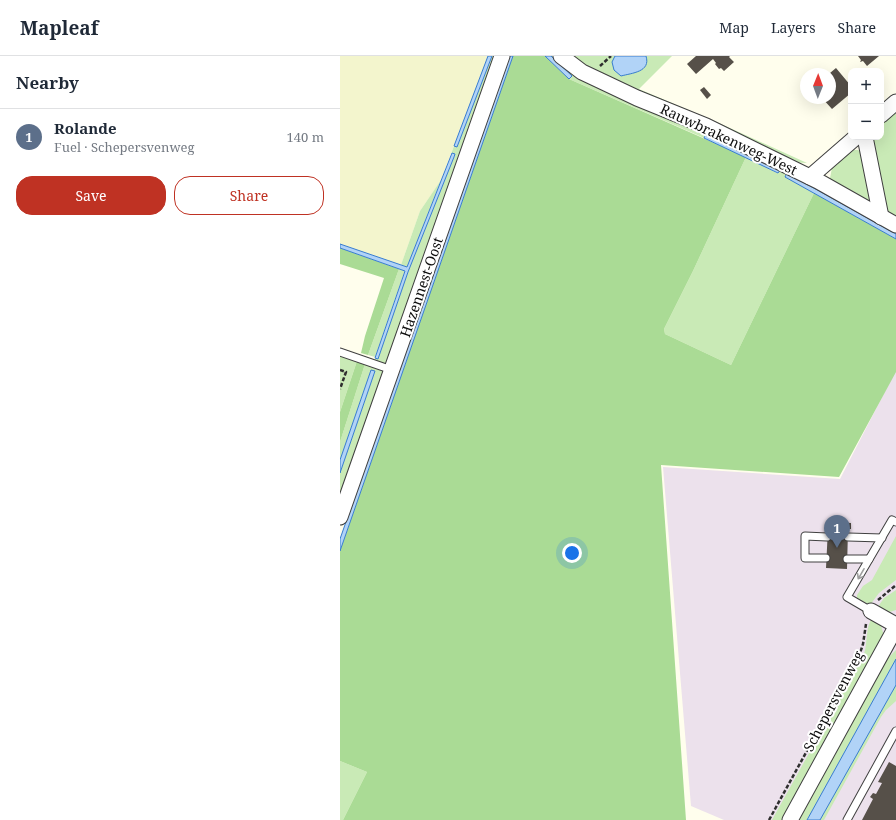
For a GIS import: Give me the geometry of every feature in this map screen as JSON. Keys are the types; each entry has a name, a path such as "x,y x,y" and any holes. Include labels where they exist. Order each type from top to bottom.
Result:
{"street":[{"name":"Hazennest-Oost","path":"340,518 502,56"},
{"name":"Rauwbrakenweg-West","path":"561,56 582,72 637,98 706,126 810,177 896,225"},
{"path":"884,112 896,102"},
{"path":"810,177 853,140"},
{"path":"866,140 881,217"},
{"path":"871,611 896,626"},
{"name":"Schepersvenweg","path":"790,820 896,626"}],"lane":[{"path":"340,352 392,370"},
{"path":"871,611 847,598 892,520 896,522"},
{"path":"826,558 804,558 805,536 828,537"},
{"path":"848,537 882,538"},
{"path":"847,559 869,559"},
{"path":"847,820 896,730"}],"path":[{"path":"340,370 346,372 340,389"},
{"name":"Schepersvenweg","path":"768,820 859,656 863,644 864,627 871,611 880,598 896,584"}],"shaded area":[{"path":"896,370 896,820 724,820 691,806 663,467 840,479"}],"green space":[{"path":"340,56 488,56 441,180 420,211 401,265 340,244"},
{"path":"492,56 497,56 390,364 383,364 374,360 375,358 378,359 408,272 455,155 452,153 451,154 454,146 457,147"},
{"path":"513,56 545,56 569,79 746,157 693,271 664,329 665,334 731,365 814,193 896,239 896,372 839,477 661,465 686,820 343,820 367,772 340,761 340,551"},
{"path":"551,56 556,56 718,135 896,229 896,234 787,173 786,177 814,193 731,365 665,334 664,329 693,271 746,157 777,173 780,170 706,134 704,138 569,79 572,76"},
{"path":"566,56 672,56 639,89 807,163 788,162"},
{"path":"896,110 896,221 891,219 886,210 873,141 884,140 884,120"},
{"path":"852,150 858,150 861,152 871,203 829,183 832,168"},
{"path":"441,180 407,267 401,265 420,211"},
{"path":"340,248 399,269 368,355 361,353 384,278 340,264"},
{"path":"399,269 405,270 375,357 368,355"},
{"path":"340,356 357,361 340,412"},
{"path":"357,361 365,364 340,442 340,412"},
{"path":"365,364 381,370 384,373 340,505 340,473 375,371 371,370 340,460 340,442"},
{"path":"896,536 896,580 879,593 870,605 857,598 857,595 863,586 872,580"},
{"path":"896,590 896,610 886,613 877,608 884,598"},
{"path":"872,618 880,622 884,636 782,820 772,820 864,654 867,631"},
{"path":"896,650 896,659 807,820 798,820 888,658"},
{"path":"896,684 896,701 881,717 824,820 820,820"},
{"path":"340,761 367,772 343,820 340,820"}],"water":[{"path":"488,56 492,56 457,147 454,146"},
{"path":"509,56 513,56 340,551 340,539"},
{"path":"545,56 551,56 572,76 569,79"},
{"path":"615,56 646,56 647,61 646,65 640,71 621,76 614,70 612,62"},
{"path":"706,134 780,170 778,173 704,138"},
{"path":"452,153 455,154 454,157 408,272 378,359 375,358 405,271 340,248 340,244 407,267"},
{"path":"787,173 896,234 896,239 785,177"},
{"path":"371,370 375,371 340,473 340,460"},
{"path":"896,659 896,685 820,820 807,820"}],"building":[{"path":"696,56 730,56 729,57 734,62 724,71 721,68 719,69 713,59 696,74 687,64"},
{"path":"858,56 879,56 867,66 863,61 860,62 861,60"},
{"path":"836,68 848,82 848,96 832,109 827,104 836,104"},
{"path":"704,87 711,95 707,99 700,90"},
{"path":"834,522 851,523 851,529 848,529 847,569 826,568 828,528 834,529"},
{"path":"889,762 896,766 896,820 862,820 873,799 870,797 873,793 876,794 882,783 878,782"}],"place":[{"name":"Rolande","path":"837,548"}]}
